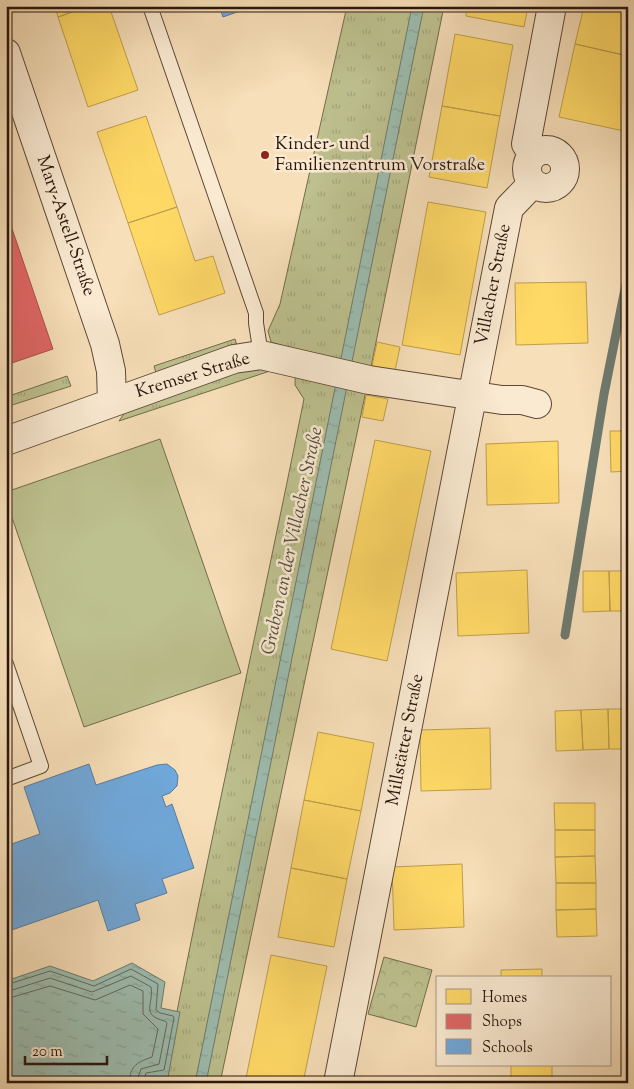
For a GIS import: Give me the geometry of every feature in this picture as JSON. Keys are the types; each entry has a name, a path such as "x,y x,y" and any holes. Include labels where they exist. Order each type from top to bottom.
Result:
{"street":[{"name":"Villacher Straße","path":"473,396 509,208 533,183 529,178 527,166 533,155 526,144 552,6"},
{"name":"Mary-Astell-Straße","path":"6,53 105,344 112,371 112,402"},
{"name":"Kremser Straße","path":"6,441 234,359 261,355 326,372 369,380 473,396 522,400 537,404"},
{"name":"Millstätter Straße","path":"338,1083 473,396"}],"lane":[{"path":"150,6 256,313 261,355"},
{"path":"6,664 41,766 6,779"}],"green space":[{"path":"347,6 444,6 371,367 220,1083 163,1083 304,399 295,385 296,349 271,342 268,331 280,304"},
{"path":"235,339 238,349 157,376 154,366"},
{"path":"266,365 270,371 119,421 130,405 240,369"},
{"path":"67,376 71,386 6,407 6,397"},
{"path":"160,439 241,673 84,727 6,500 6,492"},
{"path":"384,957 432,970 416,1027 368,1014"}],"water":[{"path":"412,6 424,6 206,1083 195,1083"},
{"path":"132,963 165,982 161,1008 180,1012 168,1077 149,1077 147,1083 6,1083 6,981 50,966 93,981"}],"building: Homes":[{"path":"55,6 89,6 58,17"},
{"path":"89,6 109,6 138,90 88,107 58,17"},
{"path":"467,6 528,6 524,27 466,16"},
{"path":"584,6 628,6 628,56 575,44"},
{"path":"455,34 513,45 500,116 442,106"},
{"path":"575,44 628,56 628,113 624,131 559,117"},
{"path":"442,106 500,116 487,188 429,177"},
{"path":"146,116 177,207 128,223 97,132"},
{"path":"428,202 486,212 460,355 402,345"},
{"path":"177,207 195,261 213,256 225,293 159,315 128,223"},
{"path":"586,282 588,343 516,345 515,283"},
{"path":"377,342 400,347 395,371 372,366"},
{"path":"366,395 388,399 383,421 362,417"},
{"path":"610,431 628,431 628,471 611,472"},
{"path":"375,440 431,451 387,661 331,649"},
{"path":"558,441 559,503 487,505 486,444"},
{"path":"527,570 529,633 458,636 456,573"},
{"path":"583,571 609,571 610,611 583,612"},
{"path":"609,571 628,571 628,611 610,611"},
{"path":"608,709 628,709 628,749 609,749"},
{"path":"608,709 609,749 583,750 581,710"},
{"path":"581,710 583,750 556,751 555,711"},
{"path":"490,728 491,789 421,791 420,730"},
{"path":"318,732 374,743 361,811 304,800"},
{"path":"304,800 361,811 347,879 291,868"},
{"path":"554,803 595,803 595,830 555,830"},
{"path":"555,830 595,830 595,856 555,857"},
{"path":"595,856 596,883 556,883 555,857"},
{"path":"462,864 464,927 394,930 392,867"},
{"path":"291,868 347,879 334,947 278,937"},
{"path":"556,883 596,883 596,909 556,910"},
{"path":"596,909 597,936 557,937 556,910"},
{"path":"271,955 327,966 303,1083 245,1083"},
{"path":"542,969 542,976 501,976 501,970"},
{"path":"511,1066 552,1066 552,1079 511,1080"},
{"path":"552,1079 552,1083 512,1083 511,1080"}],"building: Shops":[{"path":"6,211 53,349 6,365"}],"building: Schools":[{"path":"219,6 254,6 223,17"},
{"path":"89,764 96,785 157,765 167,764 175,770 178,776 177,786 170,793 162,796 166,807 172,804 194,868 162,879 167,893 135,904 140,920 108,931 98,900 6,932 6,846 40,834 24,787"}],"waterway":[{"path":"565,635 604,394 628,274"}],"place":[{"name":"Kinder- und Familienzentrum Vorstraße","path":"265,155"}],"water label":[{"name":"Graben an der Villacher Straße","path":"293,541"}]}
